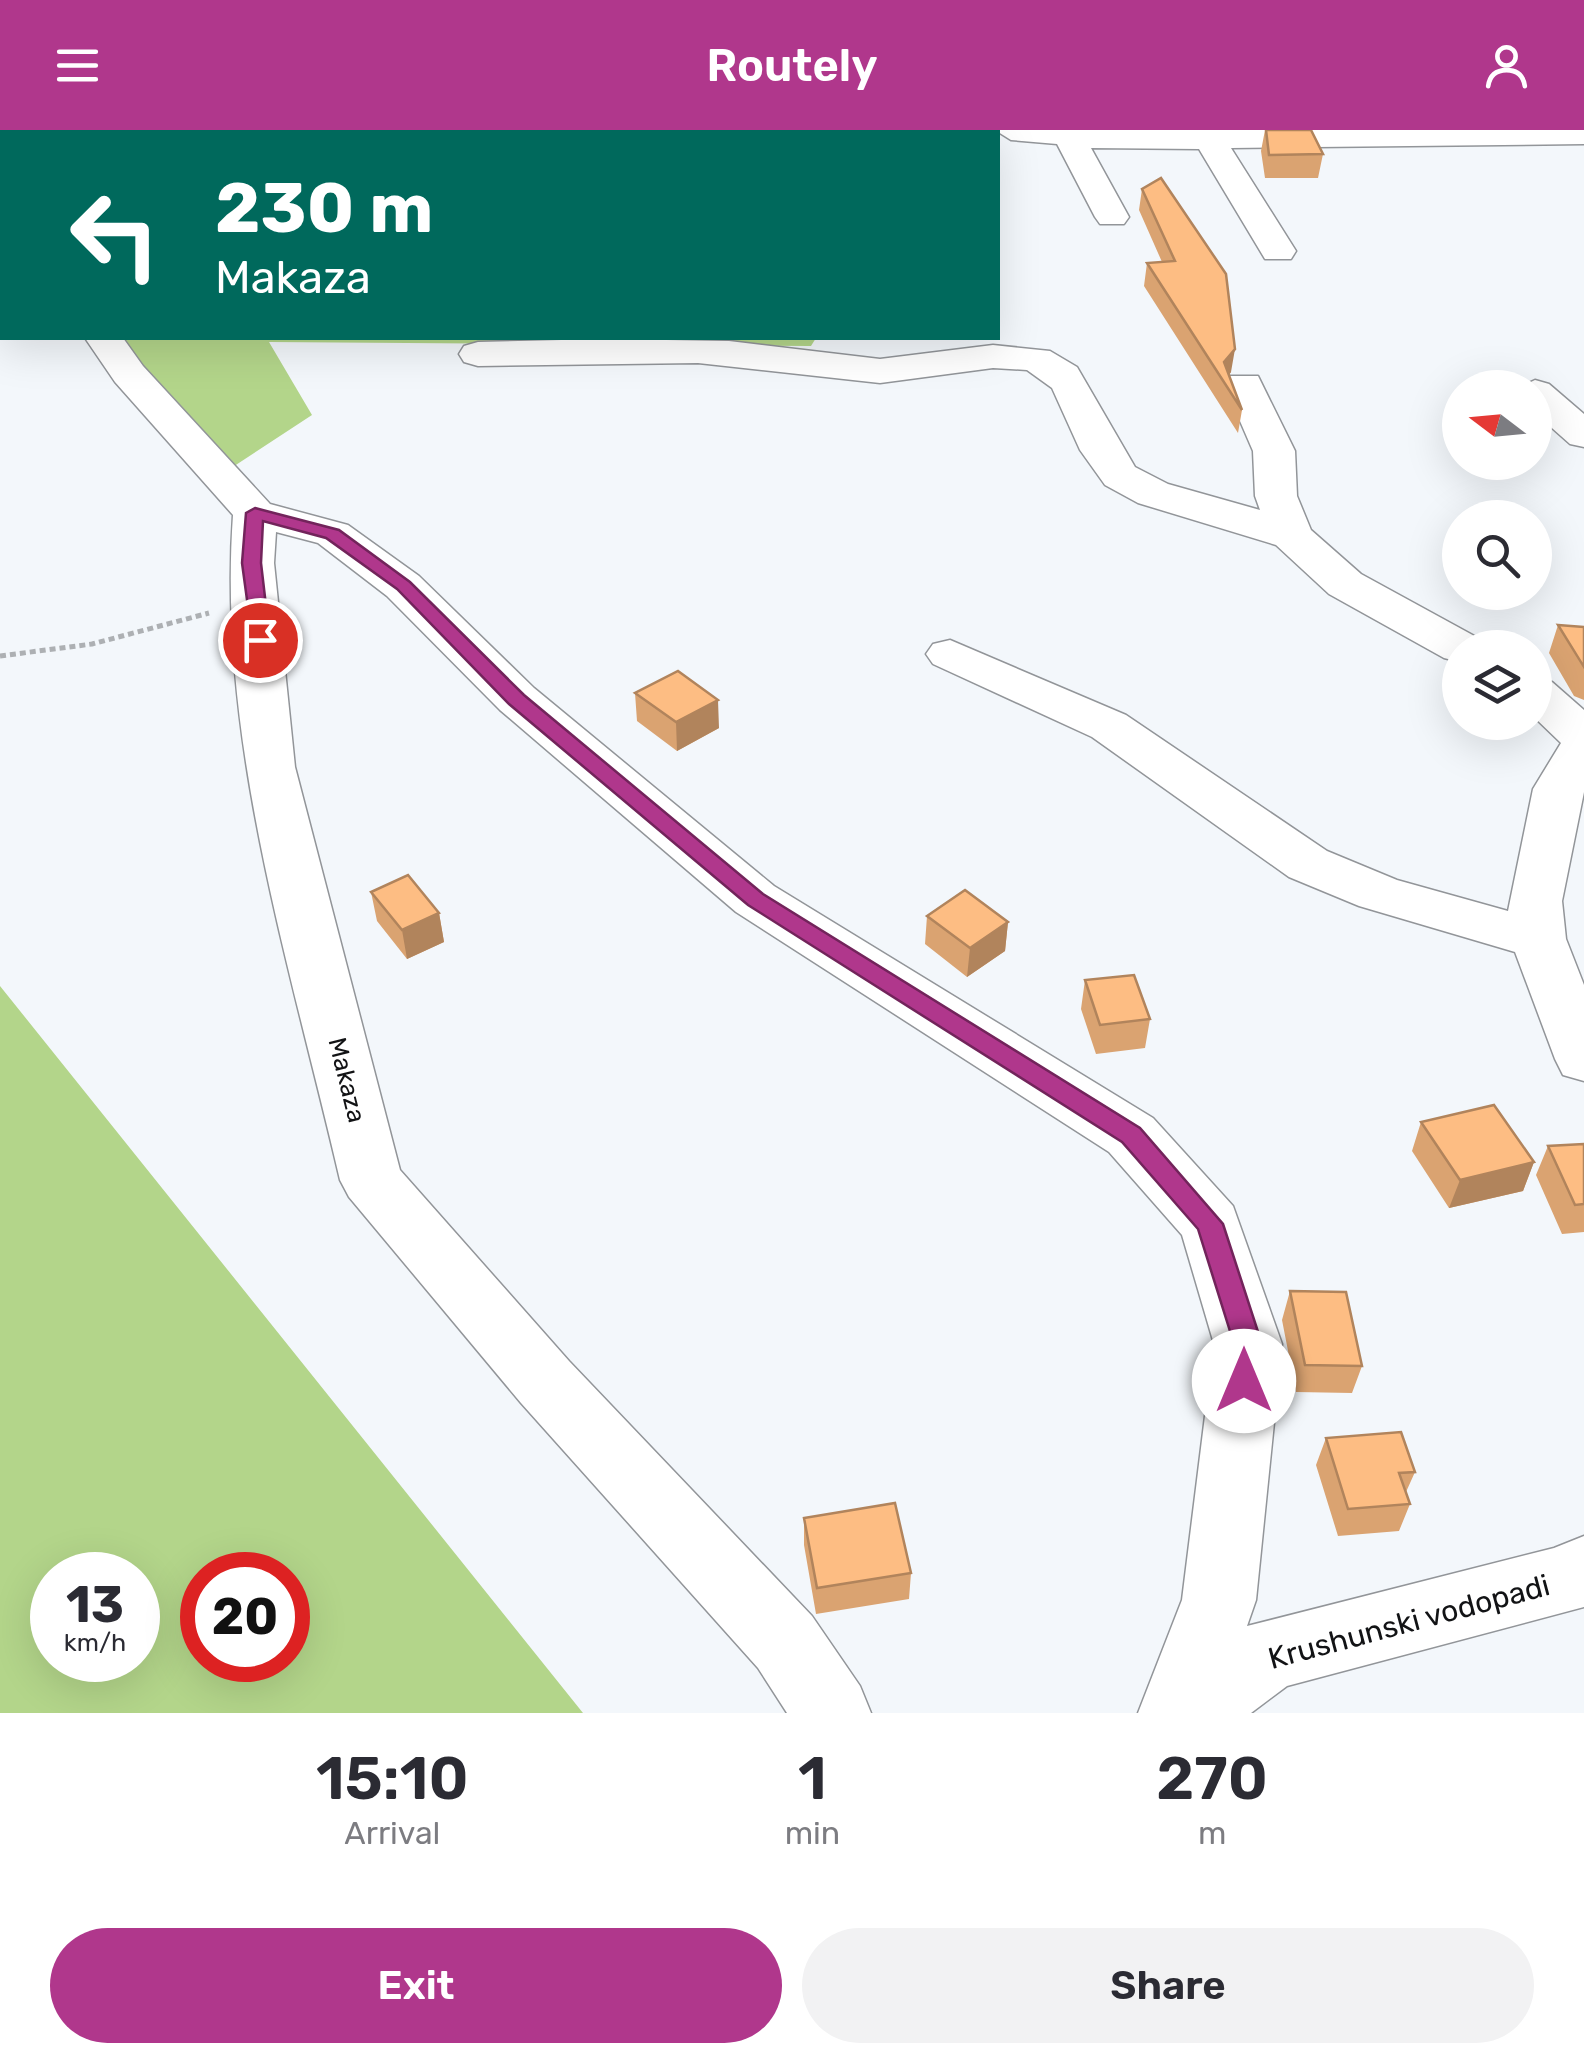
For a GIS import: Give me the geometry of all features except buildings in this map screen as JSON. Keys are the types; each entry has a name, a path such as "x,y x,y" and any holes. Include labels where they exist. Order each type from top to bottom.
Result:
{"street":[{"path":"1011,130 1069,137 1210,140 1584,134"},
{"path":"1069,137 1112,217"},
{"path":"1210,140 1278,251"},
{"path":"105,340 129,374 255,513 333,534 404,586 516,700 756,900 1131,1135 1210,1224 1248,1344 1219,1600 1177,1713"},
{"path":"478,354 659,350 880,370 1029,358 1053,367 1066,381 1093,440 1124,480 1148,491 1260,520 1290,536 1345,584 1442,638"},
{"path":"1244,384 1274,451 1276,496 1290,536"},
{"path":"1552,407 1584,435"},
{"name":"Makaza","path":"255,513 252,563 270,767 371,1180 546,1382 785,1642 832,1713"},
{"path":"950,654 1110,726 1308,864 1378,893 1538,939"},
{"path":"1552,708 1584,737"},
{"path":"1584,748 1559,789 1535,902 1538,939 1584,1058"},
{"name":"Krushunski vodopadi","path":"1187,1713 1268,1654 1568,1579 1584,1570"}],"path":[{"path":"0,656 92,644 255,600"}],"green space":[{"path":"116,340 815,340 811,346 269,342 312,415 216,478"},
{"path":"0,986 583,1713 0,1713"}],"route":[{"path":"260,640 252,563 255,513 333,534 404,586 516,700 756,900 1131,1135 1210,1224 1248,1344 1244,1381"}]}
